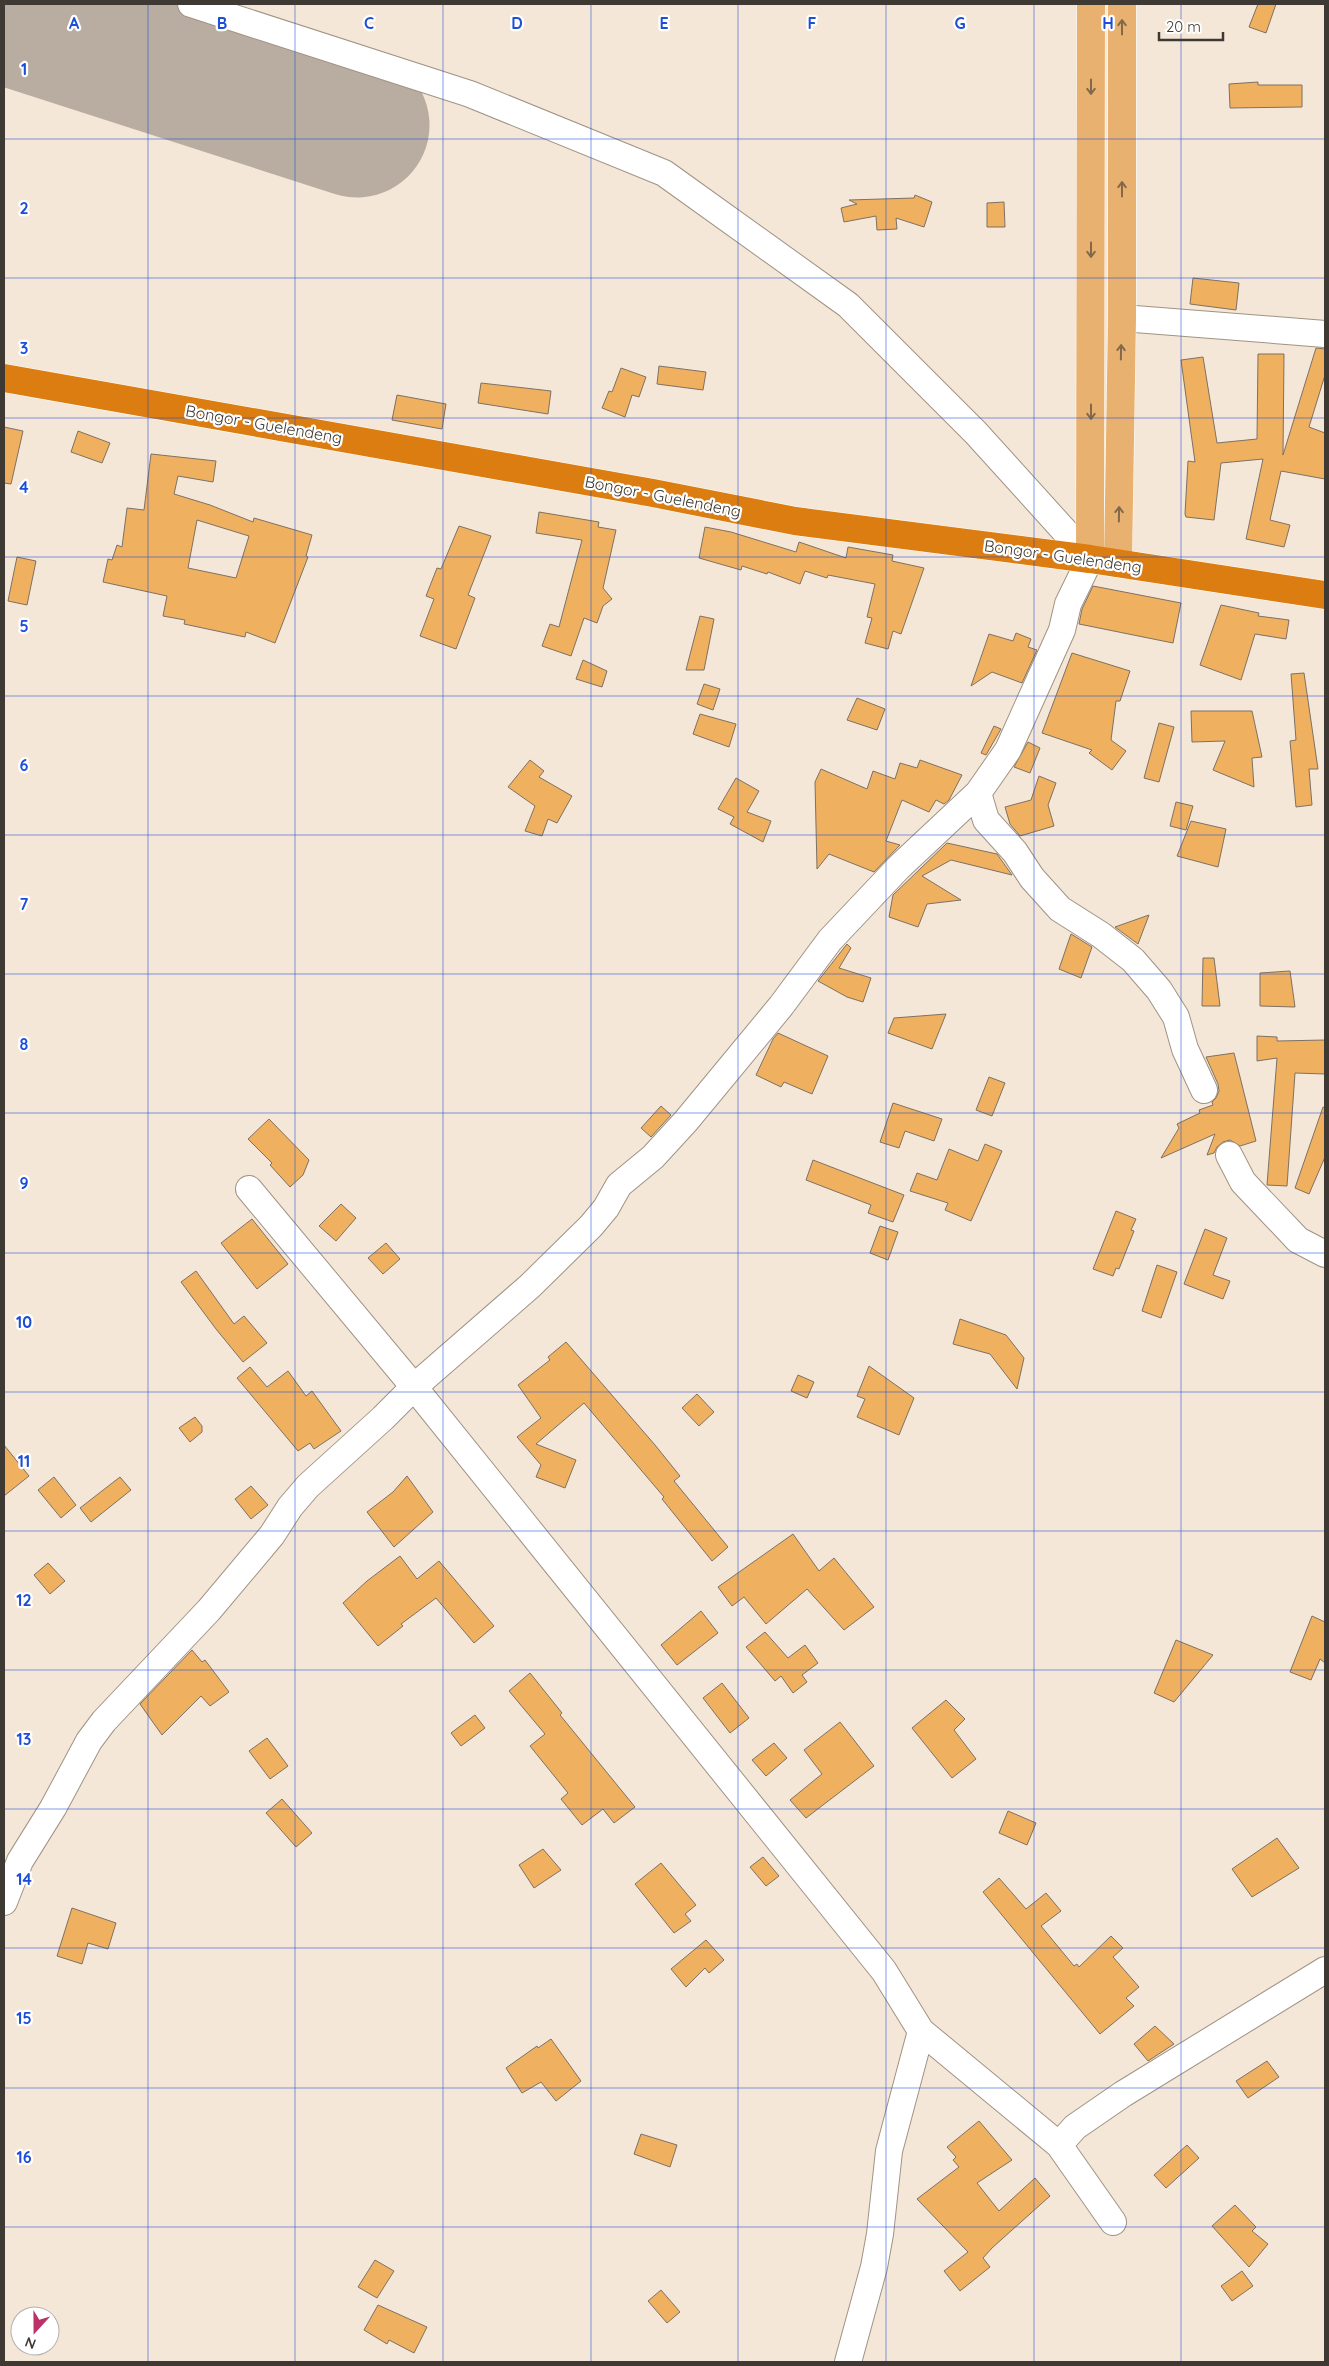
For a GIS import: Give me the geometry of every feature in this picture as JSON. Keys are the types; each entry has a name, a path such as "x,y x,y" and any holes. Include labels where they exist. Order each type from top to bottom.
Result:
{"highway":[{"name":"Bongor - Guelendeng","path":"4,378 653,493 794,521 1090,559 1325,595"}],"main road":[{"path":"1090,559 1091,4"},
{"path":"1118,563 1122,318 1122,4"}],"street":[{"path":"4,1902 20,1861 89,1742 104,1721 208,1610 272,1535 290,1507 308,1486 414,1387 530,1286 591,1226 606,1208 619,1185 653,1157 686,1121 781,1006 830,940 899,867 978,793 992,774 1015,734 1062,630 1068,604 1090,559 976,433 848,305 664,173 470,94 191,4"},
{"path":"1122,318 1325,334"},
{"path":"978,793 986,820 1016,852 1032,878 1060,909 1101,935 1133,960 1159,990 1176,1016 1185,1049 1204,1090"},
{"path":"1229,1155 1243,1182 1298,1240 1325,1254"},
{"path":"249,1189 414,1387 884,1971 921,2031 1059,2145 1113,2222"},
{"path":"1059,2145 1075,2127 1123,2094 1325,1970"},
{"path":"848,2362 874,2267 880,2234 889,2151 921,2031"}],"building":[{"path":"1258,4 1276,4 1266,33 1249,27"},
{"path":"1258,82 1258,85 1302,85 1302,107 1230,108 1229,84"},
{"path":"915,195 932,202 924,227 896,218 897,229 877,230 876,216 844,222 841,208 857,204 849,200 914,198"},
{"path":"1004,202 1005,227 987,227 987,203"},
{"path":"1193,278 1239,283 1236,310 1190,304"},
{"path":"1316,348 1325,349 1325,375 1309,427 1325,433 1325,479 1281,471 1270,520 1290,525 1284,547 1246,539 1263,459 1221,463 1214,520 1186,517 1188,461 1195,462 1181,360 1203,357 1217,443 1257,439 1258,354 1284,354 1283,455"},
{"path":"659,366 706,372 703,390 657,384"},
{"path":"621,368 646,377 639,397 632,395 625,417 602,408 609,391 612,392"},
{"path":"481,383 551,391 548,414 478,403"},
{"path":"397,395 446,404 442,429 392,420"},
{"path":"4,427 23,431 11,484 4,483"},
{"path":"78,431 110,443 102,463 71,452"},
{"path":"151,454 216,461 213,482 178,476 174,494 210,505 253,522 254,518 312,535 306,556 308,557 275,643 246,632 245,637 184,624 185,620 163,616 167,596 103,582 108,559 112,560 117,545 122,547 127,508 144,510","holes":["197,520 249,536 236,578 188,568"]},
{"path":"539,512 599,522 598,527 616,530 603,588 612,599 603,606 597,623 584,618 571,656 542,646 550,624 559,627 582,540 536,533"},
{"path":"459,526 491,536 468,595 475,598 456,649 420,636 434,599 426,596 437,568 441,569"},
{"path":"705,527 731,532 796,552 799,542 846,558 848,547 893,555 892,561 924,568 901,634 893,631 888,649 865,643 872,618 867,617 875,584 828,575 827,578 805,571 800,584 768,572 767,574 742,566 741,570 699,558"},
{"path":"17,557 36,561 27,605 8,601"},
{"path":"1093,586 1181,603 1173,643 1079,624 1082,609"},
{"path":"1221,605 1259,613 1258,616 1289,620 1286,639 1255,634 1241,680 1200,665"},
{"path":"700,616 714,619 704,670 686,670"},
{"path":"1016,633 1031,639 1028,647 1037,650 1022,683 992,672 971,686 989,634 1013,641"},
{"path":"1072,653 1130,671 1120,701 1116,701 1111,740 1126,751 1112,770 1089,753 1092,750 1042,733"},
{"path":"583,660 607,671 602,687 576,679"},
{"path":"1304,673 1318,769 1309,769 1312,805 1296,807 1290,741 1296,740 1291,674"},
{"path":"704,684 720,689 713,710 697,704"},
{"path":"857,698 885,709 877,730 847,720"},
{"path":"1191,711 1252,711 1262,757 1252,758 1254,787 1213,770 1225,741 1192,742"},
{"path":"700,714 736,724 729,747 693,734"},
{"path":"1159,723 1174,727 1159,782 1144,778"},
{"path":"994,726 1001,729 986,755 981,753"},
{"path":"1028,742 1040,748 1030,773 1014,767"},
{"path":"530,760 544,771 539,777 572,796 557,823 548,819 542,836 525,831 535,806 508,787"},
{"path":"920,760 962,775 949,800 944,804 936,800 929,812 902,800 886,841 900,845 874,872 829,854 817,869 815,782 821,769 867,789 873,771 895,779 900,763 917,768"},
{"path":"1039,776 1056,783 1048,805 1054,826 1020,836 1010,824 1005,807 1031,800"},
{"path":"736,778 759,791 747,812 771,821 763,842 730,824 734,817 718,809"},
{"path":"1176,802 1193,806 1186,830 1170,826"},
{"path":"1191,821 1226,829 1218,867 1177,856"},
{"path":"947,843 997,854 1012,875 951,860 922,876 961,900 927,904 918,927 889,917 893,895"},
{"path":"1149,915 1138,944 1115,927"},
{"path":"1071,934 1092,947 1081,978 1059,969"},
{"path":"847,944 851,948 839,968 871,978 863,1002 847,997 818,981"},
{"path":"1203,958 1214,958 1220,1006 1202,1006"},
{"path":"1290,971 1295,1007 1260,1006 1260,973"},
{"path":"946,1014 932,1049 888,1033 894,1018"},
{"path":"778,1033 828,1056 812,1094 784,1082 781,1087 756,1075 773,1039"},
{"path":"1257,1036 1277,1037 1277,1041 1325,1040 1325,1074 1295,1073 1287,1186 1267,1185 1277,1058 1257,1061"},
{"path":"1234,1053 1256,1141 1240,1146 1230,1140 1223,1142 1214,1153 1207,1155 1215,1134 1161,1158 1179,1128 1177,1124 1200,1113 1199,1110 1213,1105 1212,1102 1219,1091 1218,1084 1206,1057"},
{"path":"989,1077 1005,1083 992,1116 976,1110"},
{"path":"893,1103 942,1119 934,1141 905,1131 899,1148 880,1142"},
{"path":"661,1106 671,1115 651,1137 641,1128"},
{"path":"1323,1107 1325,1108 1325,1157 1309,1194 1295,1188"},
{"path":"269,1119 309,1160 303,1175 290,1187 270,1165 272,1163 248,1139"},
{"path":"985,1144 1002,1151 971,1221 945,1210 948,1203 910,1191 917,1173 937,1180 949,1149 978,1161"},
{"path":"813,1160 904,1195 893,1222 868,1213 871,1205 806,1180"},
{"path":"341,1204 356,1218 336,1241 319,1226"},
{"path":"1116,1211 1136,1219 1131,1230 1134,1231 1119,1269 1116,1268 1113,1276 1093,1269"},
{"path":"252,1219 288,1264 257,1289 221,1243"},
{"path":"880,1226 898,1232 888,1260 870,1253"},
{"path":"1205,1229 1227,1238 1213,1275 1230,1281 1223,1299 1184,1284"},
{"path":"386,1243 400,1259 383,1274 368,1258"},
{"path":"1157,1265 1177,1272 1161,1318 1142,1311"},
{"path":"196,1271 234,1324 244,1316 267,1343 243,1362 181,1282"},
{"path":"960,1319 1006,1335 1024,1358 1017,1389 990,1354 953,1344"},
{"path":"566,1342 680,1476 674,1481 728,1547 712,1561 662,1499 664,1497 584,1403 536,1444 576,1460 565,1488 536,1477 541,1465 517,1437 541,1418 518,1385 550,1360 548,1357"},
{"path":"869,1366 914,1398 899,1435 857,1417 865,1399 857,1396"},
{"path":"250,1367 267,1387 288,1371 306,1396 312,1391 341,1431 314,1449 310,1443 298,1451 237,1378"},
{"path":"798,1375 814,1382 807,1398 791,1391"},
{"path":"697,1394 714,1412 699,1426 682,1408"},
{"path":"195,1417 202,1426 202,1432 190,1442 179,1428"},
{"path":"4,1445 29,1476 4,1496"},
{"path":"407,1476 433,1512 394,1547 367,1512 393,1492"},
{"path":"54,1477 76,1505 61,1518 38,1490"},
{"path":"120,1477 131,1490 91,1522 80,1508"},
{"path":"251,1486 268,1505 251,1519 235,1499"},
{"path":"793,1534 819,1571 834,1558 874,1607 844,1630 807,1589 766,1624 744,1597 732,1606 718,1587"},
{"path":"400,1556 417,1579 439,1561 494,1626 474,1643 436,1598 401,1624 403,1626 378,1646 343,1603 367,1581"},
{"path":"48,1563 65,1581 50,1594 34,1575"},
{"path":"701,1611 718,1633 677,1665 661,1645"},
{"path":"1312,1616 1325,1622 1325,1663 1320,1659 1311,1680 1290,1672"},
{"path":"765,1632 788,1658 805,1645 818,1663 802,1675 807,1682 793,1693 781,1676 775,1681 746,1647"},
{"path":"1176,1640 1213,1655 1174,1702 1154,1693"},
{"path":"192,1650 202,1662 205,1660 229,1692 210,1706 201,1696 162,1735 140,1704"},
{"path":"530,1673 562,1713 560,1715 635,1807 614,1823 603,1809 582,1825 561,1799 568,1793 530,1746 545,1734 509,1691"},
{"path":"722,1683 749,1718 730,1733 703,1698"},
{"path":"946,1700 965,1719 954,1730 976,1759 952,1778 912,1728"},
{"path":"475,1715 485,1728 461,1746 451,1733"},
{"path":"840,1722 874,1766 806,1818 790,1800 822,1774 804,1750"},
{"path":"267,1738 288,1766 270,1779 249,1751"},
{"path":"774,1743 787,1758 766,1776 752,1760"},
{"path":"282,1799 312,1833 296,1847 266,1813"},
{"path":"1008,1811 1036,1823 1027,1845 999,1833"},
{"path":"1277,1838 1299,1868 1252,1897 1232,1869"},
{"path":"543,1849 561,1870 534,1888 519,1865"},
{"path":"763,1857 779,1876 766,1886 750,1867"},
{"path":"661,1863 696,1905 685,1914 691,1921 674,1933 635,1884"},
{"path":"999,1878 1026,1909 1046,1893 1061,1911 1041,1926 1074,1966 1077,1964 1079,1967 1111,1936 1123,1948 1113,1957 1139,1987 1126,1998 1134,2006 1100,2034 983,1892"},
{"path":"72,1908 116,1923 108,1949 88,1943 82,1964 57,1956"},
{"path":"706,1940 724,1960 709,1973 705,1968 686,1987 671,1969"},
{"path":"1155,2026 1174,2044 1148,2061 1134,2044"},
{"path":"551,2039 581,2081 556,2101 541,2082 522,2093 506,2068 537,2046 538,2048"},
{"path":"1267,2061 1279,2077 1248,2098 1236,2081"},
{"path":"979,2121 1012,2160 977,2183 999,2211 1035,2178 1050,2196 992,2248 983,2258 990,2267 960,2291 944,2271 968,2252 917,2199 959,2167 953,2160 956,2157 947,2147"},
{"path":"641,2134 677,2145 670,2167 634,2154"},
{"path":"1187,2145 1199,2158 1166,2188 1154,2175"},
{"path":"1235,2205 1256,2227 1252,2231 1268,2244 1249,2267 1212,2226"},
{"path":"375,2260 394,2271 377,2298 358,2287"},
{"path":"1242,2271 1253,2286 1232,2301 1221,2286"},
{"path":"661,2290 680,2312 667,2323 648,2301"},
{"path":"378,2305 427,2327 414,2353 389,2340 387,2344 364,2330"}],"runway":[{"path":"4,11 357,125"}]}
